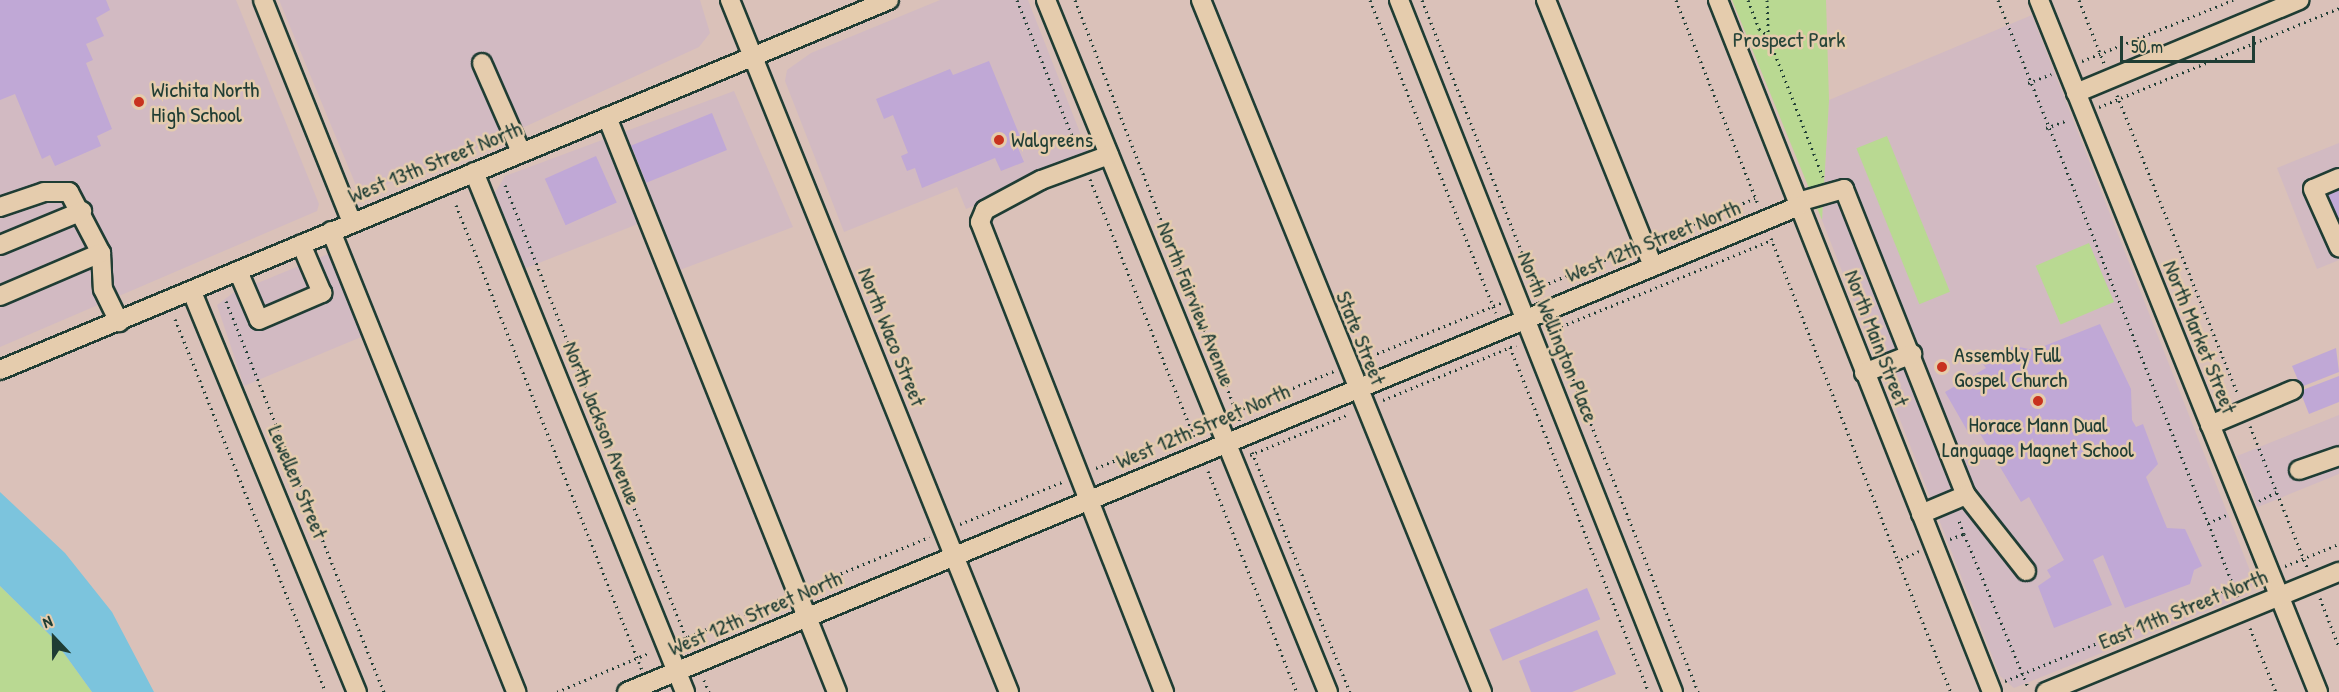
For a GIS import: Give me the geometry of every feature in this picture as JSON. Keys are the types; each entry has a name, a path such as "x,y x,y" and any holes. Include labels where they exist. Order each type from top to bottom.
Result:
{"street":[{"path":"263,0 352,222"},
{"name":"North Waco Street","path":"730,0 1009,692"},
{"name":"West 13th Street North","path":"0,370 889,0"},
{"name":"North Fairview Avenue","path":"1046,0 1328,692"},
{"name":"State Street","path":"1202,0 1355,389 1482,692"},
{"name":"North Wellington Place","path":"1399,0 1673,692"},
{"path":"1546,0 1653,266"},
{"name":"North Main Street","path":"1718,0 1991,690"},
{"name":"North Market Street","path":"2039,0 2318,692"},
{"path":"2076,93 2299,0"},
{"path":"482,63 521,152"},
{"path":"607,117 837,692"},
{"path":"1109,154 985,210 980,222 1164,692"},
{"name":"North Jackson Avenue","path":"474,172 685,692"},
{"path":"2339,178 2313,189 2339,247"},
{"name":"West 12th Street North","path":"627,692 1245,434 1764,221 1799,204 1844,189 1912,354"},
{"path":"0,207 44,192 69,192 82,211 101,253 103,289 119,322"},
{"path":"0,244 82,211"},
{"path":"331,231 516,692"},
{"path":"238,271 259,320 322,294 301,244"},
{"path":"0,296 101,253"},
{"name":"Lewellen Street","path":"192,292 357,692"},
{"path":"1864,373 1912,354 1966,495 2026,571"},
{"path":"2210,425 2293,390"},
{"path":"2299,470 2339,456"},
{"path":"1921,514 1966,495"},
{"name":"East 11th Street North","path":"2046,692 2339,572"}],"path":[{"path":"1017,0 1297,692"},
{"path":"1075,0 1245,434 1350,692"},
{"path":"1422,0 1698,692"},
{"path":"1676,0 1898,561"},
{"path":"1748,0 1759,29 1768,36"},
{"path":"1998,0 2046,129 2276,692"},
{"path":"2079,0 2339,647"},
{"path":"2028,83 2233,0"},
{"path":"2046,129 2339,8"},
{"path":"505,185 685,638 709,692"},
{"path":"556,692 1755,198"},
{"path":"456,205 648,683"},
{"path":"226,301 384,692"},
{"path":"175,319 326,692"},
{"path":"1964,534 2024,673 2029,692"},
{"path":"1991,690 2024,673 2339,544"}],"shaded area":[{"name":"Wichita North High School","path":"0,0 236,0 319,204 317,211 0,347"},
{"path":"279,0 700,0 710,33 699,47 485,145 360,195"},
{"path":"940,0 1028,0 1090,158 966,209 957,187 844,232 785,81 787,70 811,53"},
{"name":"Horace Mann Dual Language Magnet School","path":"2032,15 2254,581 2247,595 2014,688 2000,676 1822,220 1829,100"},
{"path":"734,91 793,227 664,276 643,222 521,270 491,199 505,176"},
{"path":"2339,143 2339,260 2317,269 2277,168"},
{"path":"333,252 366,335 244,386 217,305 233,293"},
{"path":"2339,415 2339,474 2258,507 2237,456"}],"green space":[{"name":"Prospect Park","path":"1732,0 1826,0 1829,100 1822,220"},
{"path":"1887,136 1950,292 1919,304 1856,148"},
{"path":"2089,243 2114,302 2061,325 2036,266"},
{"path":"0,586 53,638 92,692 0,692"}],"water":[{"path":"0,492 65,553 112,612 154,692 92,692 53,638 0,586"}],"building":[{"name":"Wichita North High School","path":"0,0 106,0 110,10 96,18 104,36 86,44 93,60 86,63 112,129 97,136 101,146 55,166 50,155 42,159 15,94 0,100"},
{"name":"Walgreens","path":"989,61 1024,146 1018,148 1024,162 1001,171 995,158 922,188 915,168 907,171 901,156 908,153 893,115 884,119 876,99 950,69 953,75"},
{"path":"712,113 727,150 646,183 631,146"},
{"path":"596,156 617,203 566,225 545,179"},
{"path":"2339,188 2339,228 2324,198"},
{"name":"Horace Mann Dual Language Magnet School","path":"2100,324 2131,389 2132,420 2136,427 2143,424 2158,464 2146,477 2167,528 2185,529 2202,566 2194,570 2190,584 2125,608 2103,555 2093,560 2112,605 2054,628 2038,586 2051,577 2047,570 2064,560 2029,497 2021,502 1976,427 1968,432 1945,392 1986,368 1982,363 1997,352 2014,346 2034,350"},
{"path":"2336,348 2339,372 2301,387 2292,366"},
{"path":"2339,376 2339,402 2309,414 2300,391"},
{"path":"1587,588 1600,619 1503,661 1489,629"},
{"path":"1597,630 1616,674 1572,692 1531,692 1519,661"}],"place":[{"name":"Wichita North High School","path":"139,102"},
{"name":"Walgreens","path":"999,140"},
{"name":"Assembly Full Gospel Church","path":"1942,367"},
{"name":"Horace Mann Dual Language Magnet School","path":"2038,401"}]}
